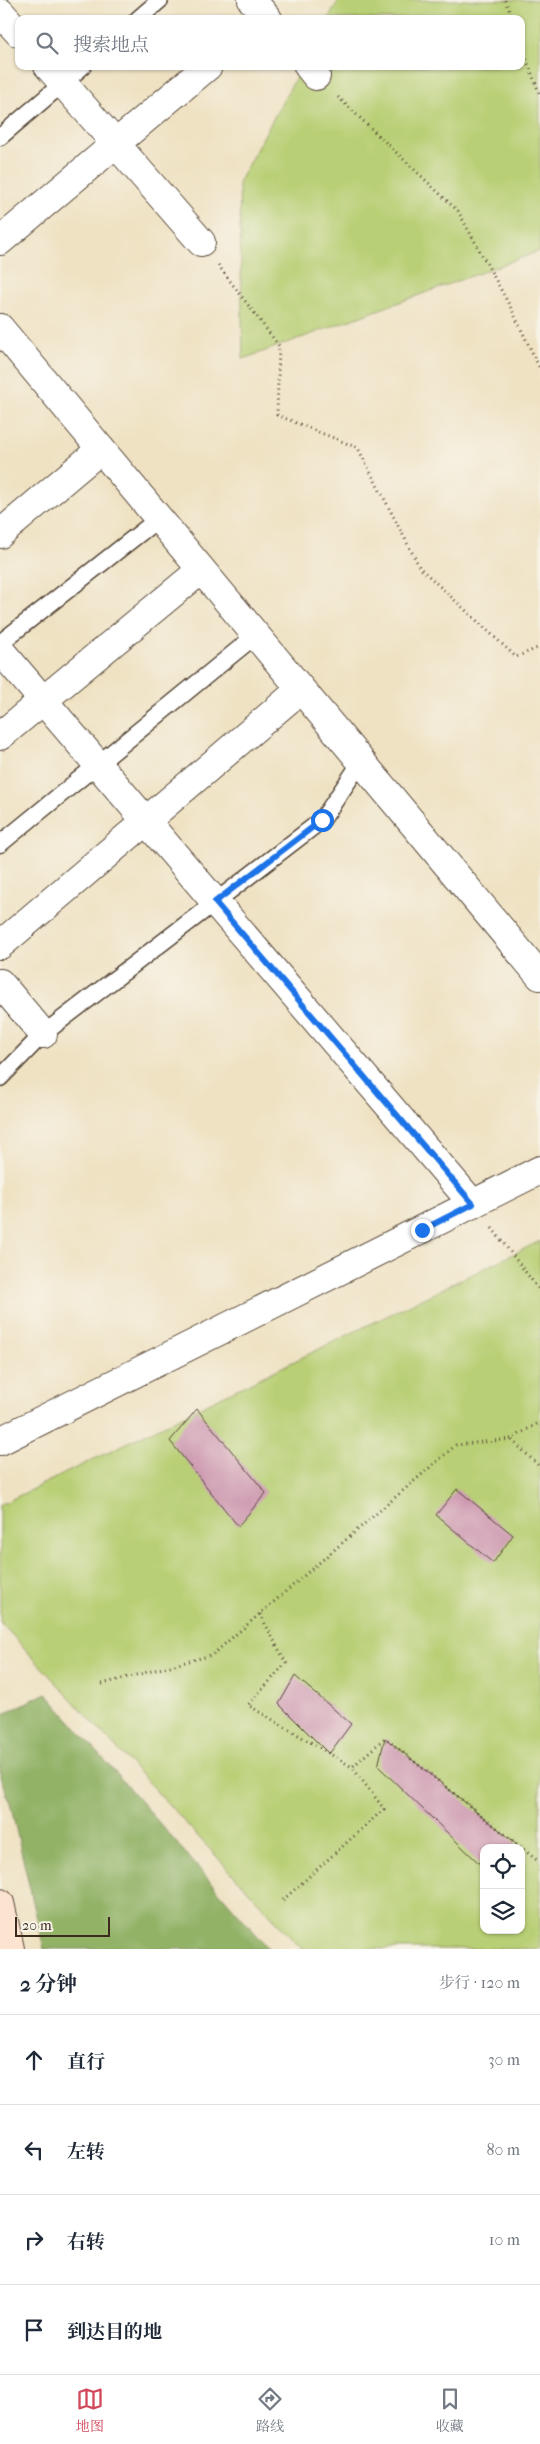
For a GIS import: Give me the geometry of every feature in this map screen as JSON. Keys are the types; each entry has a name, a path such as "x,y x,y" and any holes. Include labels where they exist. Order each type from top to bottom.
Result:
{"street":[{"path":"0,12 15,29"},
{"path":"0,241 203,70"},
{"path":"64,72 115,144 201,242"},
{"path":"2,333 540,976"},
{"path":"0,534 101,449"},
{"path":"0,736 201,570"},
{"path":"0,650 473,1204"},
{"path":"0,945 147,822 301,689"},
{"path":"0,983 43,1034"},
{"path":"0,1441 540,1170"},
{"path":"0,1902 10,1949"}],"lane":[{"path":"143,15 160,0"},
{"path":"0,137 64,72"},
{"path":"0,643 158,518"},
{"path":"0,844 256,635"},
{"path":"0,1078 43,1034 322,820 362,762"}],"path":[{"path":"505,0 511,15"},
{"path":"525,55 540,95"},
{"path":"312,71 458,211 512,310 540,369"},
{"path":"201,242 279,346 277,414 358,448 420,568 516,657 540,647"},
{"path":"473,1204 540,1291"},
{"path":"102,1684 212,1655 456,1445 511,1440 540,1422"},
{"path":"511,1440 540,1467"},
{"path":"260,1614 286,1663 248,1705 352,1767 384,1809 282,1900"},
{"path":"352,1767 385,1738 538,1861"}],"green space":[{"path":"339,0 540,0 540,251 243,359 239,181 300,70 525,70 525,15 330,15"},
{"path":"540,1241 540,1949 302,1949 0,1622 0,1505"},
{"path":"46,1693 269,1949 44,1949 9,1799 0,1777 0,1716"}],"building":[{"path":"197,1409 266,1493 238,1526 170,1441"},
{"path":"457,1489 513,1535 493,1563 436,1515"},
{"path":"295,1676 351,1724 329,1754 279,1704"},
{"path":"385,1738 517,1844 480,1844 480,1864 378,1766"}],"route":[{"path":"322,820 215,902 473,1204 422,1230"}]}
